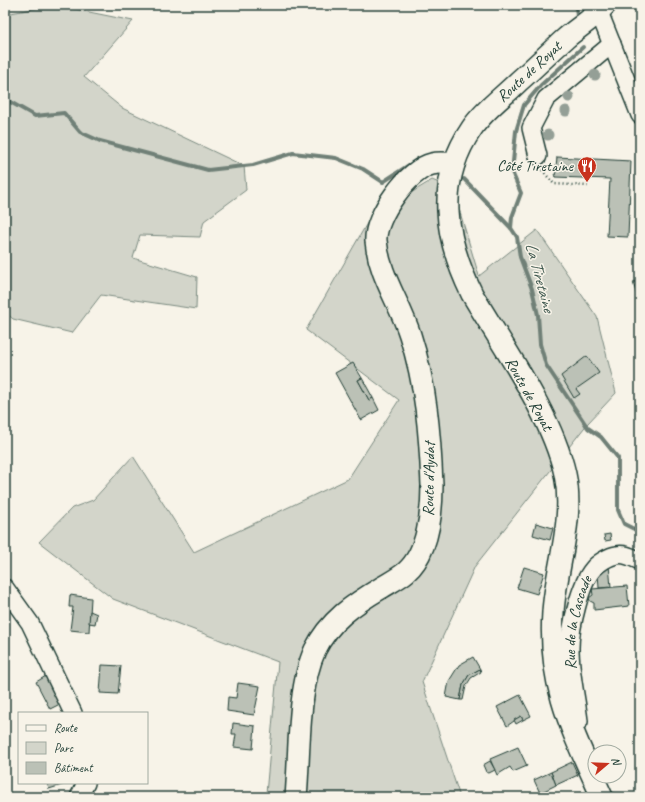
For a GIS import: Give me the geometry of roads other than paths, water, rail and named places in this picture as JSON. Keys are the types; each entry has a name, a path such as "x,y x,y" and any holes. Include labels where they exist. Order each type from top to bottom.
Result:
{"main road":[{"name":"Route de Royat","path":"602,8 566,38 494,105 473,127 461,146 450,176 447,209 455,256 472,294 539,409 556,445 565,475 568,505 553,612 552,652 556,680 571,726 602,797"},
{"name":"Route d'Aydat","path":"296,797 303,692 308,670 315,650 332,624 352,606 406,572 416,560 422,547 429,521 432,488 429,424 420,371 410,334 384,276 376,240 378,224 400,188 420,170 431,164 454,164"}],"street":[{"path":"602,8 612,44 640,115"},
{"path":"538,156 531,128 546,99 612,44"},
{"name":"Rue de la Cascade","path":"571,726 579,721 570,672 570,646 575,612 585,586 593,568 608,558 617,554 629,556 640,561"},
{"path":"5,588 30,623 73,712"},
{"path":"79,797 86,784"}],"waterway":[{"name":"La Tiretaine","path":"576,5 577,17"},
{"name":"La Tiretaine","path":"511,228 512,217 521,193 512,172 516,131 524,105 541,85 583,47"},
{"path":"5,99 35,116 64,113 80,132 100,141 208,170 253,165 293,153 336,158 363,169 383,182 409,165"},
{"name":"La Tiretaine","path":"464,179 511,228 517,237 520,257 532,289 538,315 540,344 546,365 588,428 601,437 618,458 618,510 624,524 640,532"}],"place":[{"name":"Côté Tiretaine","path":"587,183"}]}
